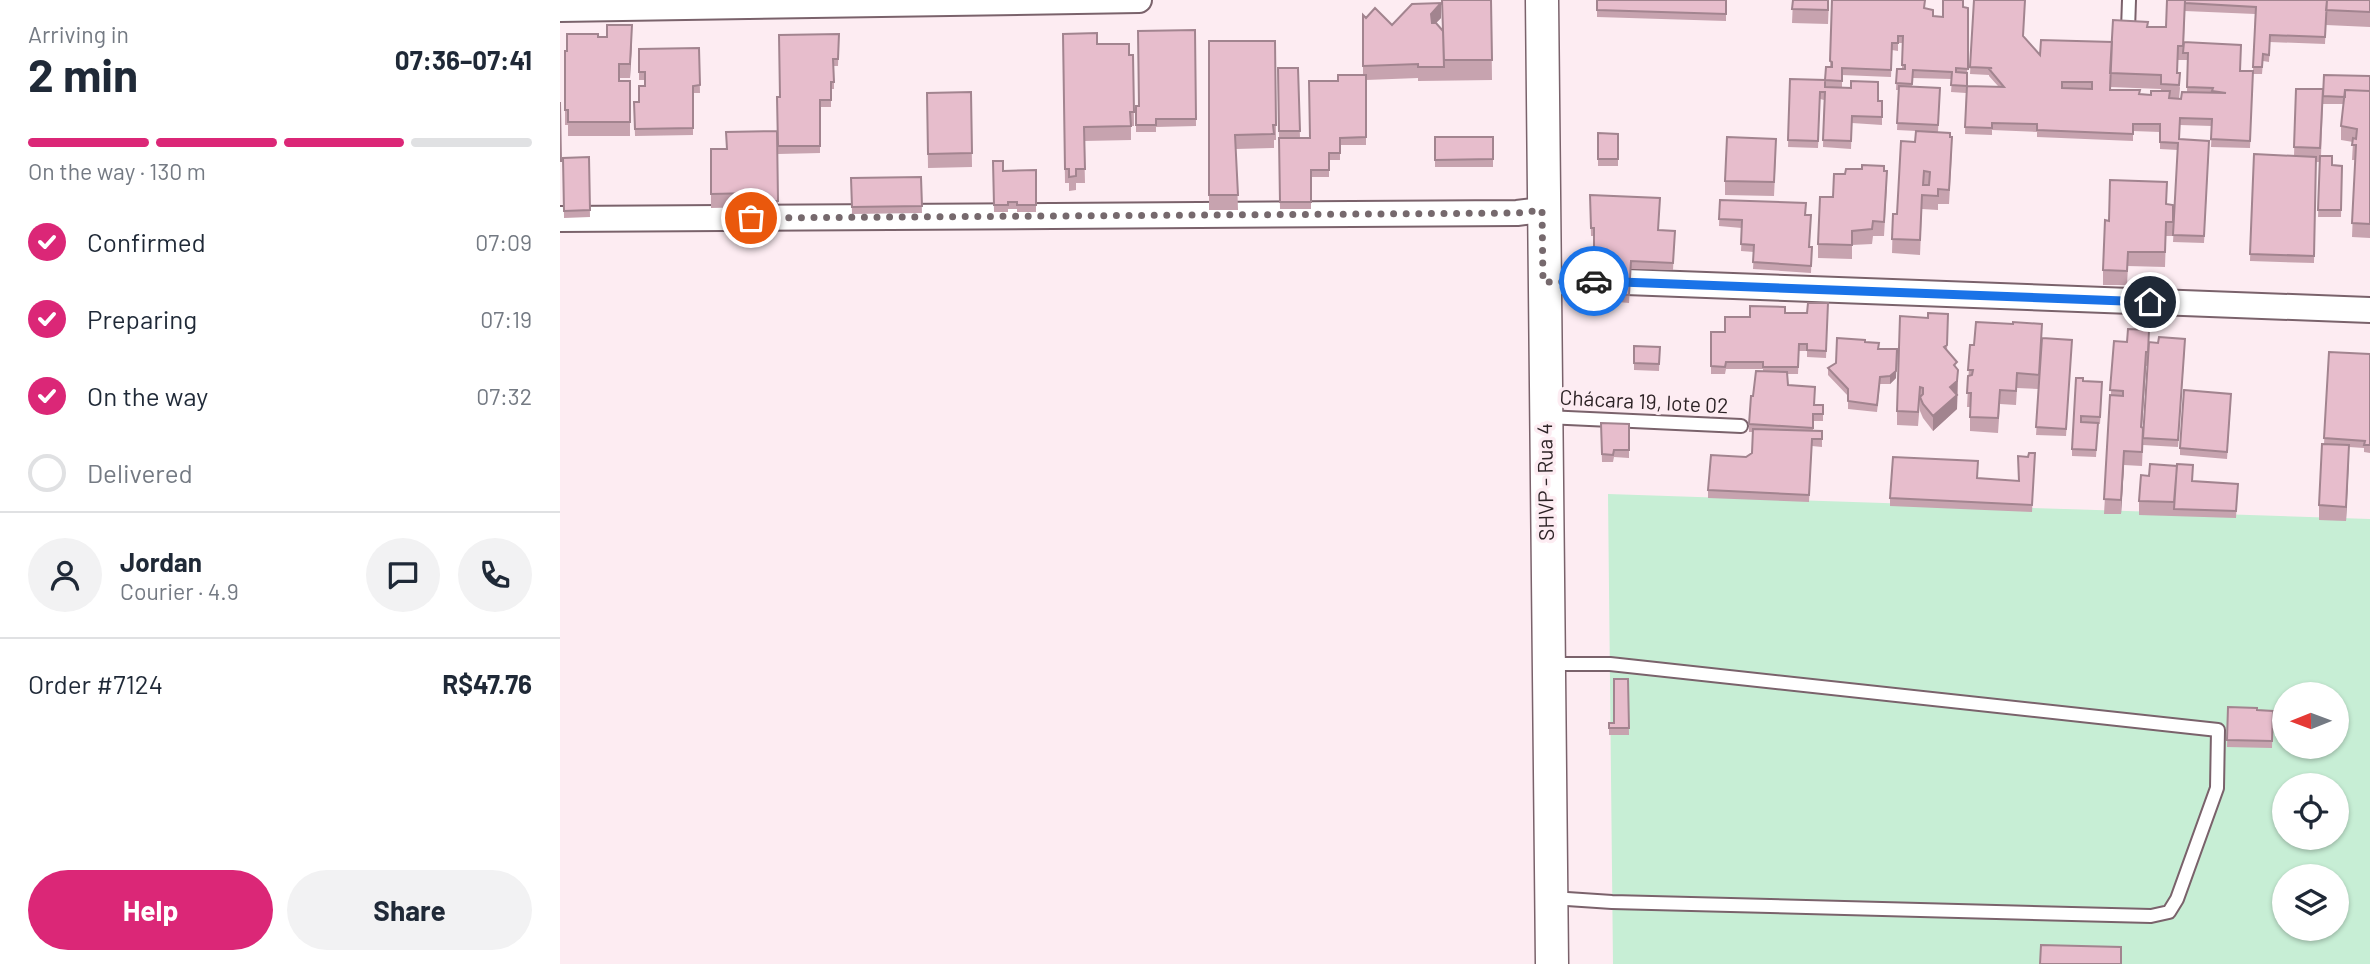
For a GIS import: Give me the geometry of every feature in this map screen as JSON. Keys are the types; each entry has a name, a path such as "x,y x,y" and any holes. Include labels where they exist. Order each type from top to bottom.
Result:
{"street":[{"path":"560,9 1139,0"},
{"name":"SHVP - Rua 4","path":"1542,0 1542,210 1552,964"},
{"path":"560,219 1517,213 1542,210"},
{"path":"1543,282 1599,281 2370,310"}],"lane":[{"path":"2129,0 2129,30"},
{"name":"Chácara 19, lote 02","path":"1546,416 1741,426"},
{"path":"1549,664 1610,664 2218,730 2217,788 2177,899 2169,912 2151,916 1612,902 1552,898"}],"green space":[{"path":"1608,494 2370,519 2370,964 1613,964"}],"building":[{"path":"1442,0 1491,0 1492,60 1444,60"},
{"path":"1597,0 1726,0 1726,14 1597,10"},
{"path":"1793,0 1828,0 1828,10 1792,9"},
{"path":"1832,0 1925,0 1924,8 1933,10 1933,16 1943,17 1943,0 1963,0 1963,7 1968,8 1968,69 1956,68 1956,72 1967,73 1967,86 1951,85 1952,72 1913,70 1912,84 1896,83 1897,69 1905,69 1905,65 1902,65 1903,36 1898,36 1898,43 1892,43 1891,70 1842,68 1842,81 1825,80 1826,67 1832,67"},
{"path":"1974,0 2025,0 2023,36 2040,55 2041,40 2112,42 2110,90 2140,90 2139,94 2151,95 2151,91 2170,91 2169,98 2181,99 2182,92 2226,93 2212,91 2213,88 2187,87 2188,53 2183,53 2184,42 2241,45 2240,71 2253,71 2250,141 2211,139 2212,119 2180,118 2179,139 2209,141 2204,236 2173,235 2178,143 2160,142 2160,124 2133,124 2133,134 2037,130 2037,124 1992,123 1992,128 1965,127 1967,86 2004,87 1989,69 1992,68 1970,67","holes":["2062,82 2092,82 2092,89 2062,88"]},
{"path":"2167,0 2185,0 2183,46 2178,46 2179,85 2161,84 2161,75 2110,73 2113,20 2148,22 2147,27 2166,27"},
{"path":"2185,0 2327,0 2325,37 2270,35 2269,55 2263,54 2262,67 2253,67 2256,7 2185,3"},
{"path":"2327,0 2370,0 2370,12 2326,10"},
{"path":"1441,3 1431,14 1432,23 1436,23 1443,31 1444,67 1418,67 1418,64 1363,66 1363,15 1366,18 1375,8 1392,25 1412,4"},
{"path":"607,25 632,25 630,64 619,64 619,81 630,81 630,122 568,122 568,110 565,110 567,34 598,34 598,37 607,37"},
{"path":"1195,30 1196,119 1156,119 1156,125 1136,125 1136,106 1139,106 1138,31"},
{"path":"1097,33 1097,44 1129,44 1129,55 1133,55 1134,112 1130,112 1131,126 1084,127 1085,169 1076,169 1076,176 1069,177 1069,169 1065,169 1063,34"},
{"path":"839,34 838,59 833,59 834,82 831,82 831,100 820,100 820,146 778,146 779,35"},
{"path":"1209,41 1275,41 1274,134 1235,135 1238,195 1209,195"},
{"path":"699,48 700,85 693,86 693,128 635,129 634,102 639,102 639,86 645,86 645,72 639,72 639,49"},
{"path":"1278,68 1298,68 1300,131 1279,131"},
{"path":"1338,75 1366,75 1366,137 1340,138 1340,153 1329,153 1329,170 1311,170 1311,202 1280,202 1279,138 1310,138 1309,81 1338,81"},
{"path":"2324,75 2370,76 2370,91 2345,90 2345,97 2323,96"},
{"path":"1790,79 1825,80 1825,87 1851,88 1851,81 1878,82 1878,101 1882,101 1882,117 1852,116 1851,141 1823,140 1825,92 1820,92 1818,141 1788,140"},
{"path":"1899,86 1940,88 1938,125 1897,123"},
{"path":"2296,89 2323,89 2320,148 2294,147"},
{"path":"2345,90 2370,91 2370,224 2352,223 2356,145 2352,145 2357,129 2341,126"},
{"path":"971,92 972,153 928,154 927,93"},
{"path":"777,131 778,201 753,201 753,193 711,194 711,149 727,149 726,132"},
{"path":"1916,131 1950,133 1949,190 1938,189 1938,196 1922,195 1920,240 1892,239 1893,214 1897,214 1901,141 1915,142","holes":["1924,171 1930,172 1929,185 1923,185"]},
{"path":"1598,133 1618,134 1618,159 1598,159"},
{"path":"1435,137 1493,137 1493,159 1435,160"},
{"path":"1727,137 1776,139 1774,182 1725,181"},
{"path":"2254,154 2316,157 2314,256 2250,254"},
{"path":"2320,156 2332,156 2332,165 2342,166 2341,210 2318,210"},
{"path":"589,157 590,210 564,211 563,158"},
{"path":"993,161 1003,161 1003,171 1036,170 1036,205 1008,202 1008,205 994,205"},
{"path":"1862,165 1884,166 1884,171 1887,171 1884,222 1873,221 1872,229 1852,231 1852,245 1818,244 1820,197 1833,197 1834,174 1845,174 1846,169 1862,169"},
{"path":"921,177 922,206 852,207 851,178"},
{"path":"2110,180 2167,182 2166,204 2173,205 2173,222 2166,222 2165,252 2128,252 2127,271 2103,270 2105,220 2109,221"},
{"path":"1590,195 1660,198 1658,230 1675,231 1673,263 1631,261 1629,295 1607,294 1608,278 1604,278 1602,272 1603,260 1594,260"},
{"path":"1720,200 1806,203 1805,215 1811,215 1811,266 1753,262 1754,245 1741,244 1742,220 1719,219"},
{"path":"1808,303 1828,303 1826,351 1807,350 1807,344 1799,344 1798,367 1763,367 1763,362 1726,362 1725,367 1711,366 1711,332 1725,332 1725,317 1750,317 1750,306 1785,307 1785,313 1807,313"},
{"path":"1928,313 1948,314 1947,345 1944,347 1957,362 1954,365 1958,370 1957,381 1950,387 1957,395 1933,416 1923,404 1920,397 1923,388 1920,387 1918,412 1897,411 1900,316 1928,318"},
{"path":"1976,322 2042,324 2039,375 2017,373 2016,391 2000,390 1998,418 1970,417 1971,393 1967,393 1968,376 1972,375 1973,370 1968,370 1970,345 1974,345"},
{"path":"2128,329 2149,330 2141,427 2142,452 2124,451 2121,500 2104,499 2110,395 2123,396 2123,391 2110,390 2114,341 2127,342"},
{"path":"2159,337 2185,339 2178,440 2143,438 2149,342 2158,343"},
{"path":"1837,338 1879,343 1878,349 1897,349 1896,371 1890,376 1880,377 1877,405 1848,401 1848,389 1828,368 1836,363"},
{"path":"2042,338 2072,340 2066,429 2036,427"},
{"path":"1634,346 1660,347 1659,364 1634,363"},
{"path":"2329,352 2370,354 2370,445 2364,445 2365,441 2324,438"},
{"path":"1756,371 1787,372 1788,385 1815,387 1814,405 1823,405 1823,414 1813,414 1813,428 1749,424"},
{"path":"2076,378 2102,382 2100,417 2081,416 2081,422 2098,423 2096,450 2072,449"},
{"path":"2184,390 2231,394 2227,452 2180,448"},
{"path":"1601,423 1629,424 1629,450 1614,450 1613,455 1602,454"},
{"path":"1753,429 1822,431 1822,439 1812,439 1809,495 1708,490 1711,455 1746,457 1752,453"},
{"path":"2322,444 2349,445 2346,507 2319,505"},
{"path":"2029,453 2035,453 2032,505 1890,498 1893,457 1978,461 1977,478 2019,481 2018,456 2028,457"},
{"path":"2150,464 2177,466 2174,502 2139,501 2141,475 2149,476"},
{"path":"2177,464 2193,465 2192,481 2238,484 2236,511 2174,509"},
{"path":"1614,679 1628,679 1629,728 1609,728 1609,723 1614,723"},
{"path":"2228,707 2272,711 2272,741 2227,740"},
{"path":"2041,945 2121,947 2121,964 2040,964"}],"way so far":[{"path":"751,218 1517,213 1542,210 1543,282 1594,281"}],"route":[{"path":"1594,281 2150,302"}]}
